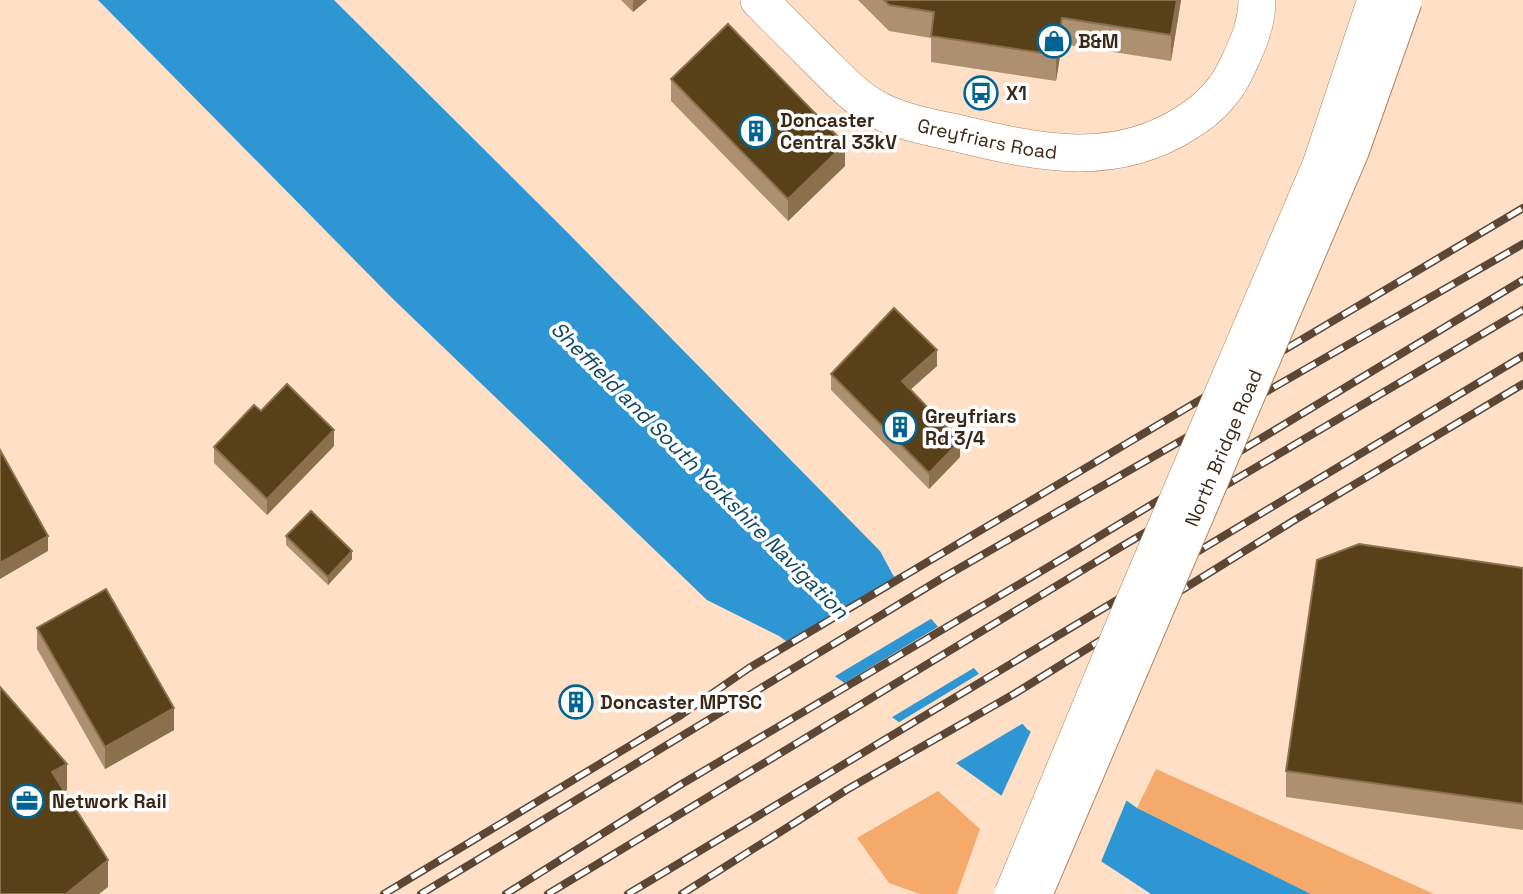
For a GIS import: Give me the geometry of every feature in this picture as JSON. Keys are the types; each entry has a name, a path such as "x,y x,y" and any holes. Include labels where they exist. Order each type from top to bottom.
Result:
{"street":[{"name":"Greyfriars Road","path":"759,0 836,77 869,105 903,121 1009,146 1076,153 1107,152 1145,144 1167,135 1203,112 1220,95 1235,73 1257,17 1257,0"},
{"name":"North Bridge Road","path":"1013,894 1321,165 1376,0"},
{"name":"North Bridge Road","path":"1033,894 1350,150 1403,0"}],"shaded area":[{"path":"1156,769 1434,894 1311,894 1137,808"},
{"path":"938,791 980,829 957,894 920,894 889,883 857,838"}],"water":[{"name":"Sheffield and South Yorkshire Navigation","path":"98,0 334,0 567,232 880,551 893,575 1027,729 1137,808 1311,894 1151,894 999,794 779,636 707,600 392,298"}],"pier":[{"path":"898,575 934,617 832,678 784,644"},
{"path":"941,625 977,666 889,719 841,685"},
{"path":"982,672 1025,722 953,765 896,724"},
{"path":"1032,729 1128,797 1100,864 1000,799"}],"building":[{"path":"884,0 1177,0 1171,35 1062,18 1056,55 931,36 934,12 889,5"},
{"name":"Doncaster Central 33kV","path":"728,24 845,144 788,199 671,79"},
{"name":"Greyfriars Rd 3/4","path":"894,308 937,350 902,381 960,441 929,473 831,374"},
{"path":"287,384 334,430 267,499 214,447 254,405 261,411"},
{"path":"0,450 48,536 0,563"},
{"path":"311,511 352,551 328,577 286,536"},
{"path":"1359,544 1523,568 1523,804 1286,771 1317,560"},
{"path":"106,589 174,708 105,747 37,628"},
{"name":"Network Rail","path":"0,687 67,764 52,772 108,860 66,894 0,894"}],"railway":[{"path":"384,894 681,715 749,668 1523,208"},
{"path":"421,894 944,577 1523,244"},
{"path":"506,894 680,785 1055,563 1523,280"},
{"path":"548,894 1119,548 1523,310"},
{"path":"628,894 1523,356"},
{"path":"682,894 848,789 1014,694 1293,521 1523,384"}],"place":[{"name":"B&M","path":"1054,41"},
{"name":"X1","path":"981,93"},
{"name":"Doncaster Central 33kV","path":"756,131"},
{"name":"Greyfriars Rd 3/4","path":"900,427"},
{"name":"Doncaster MPTSC","path":"576,702"},
{"name":"Network Rail","path":"27,801"}]}
